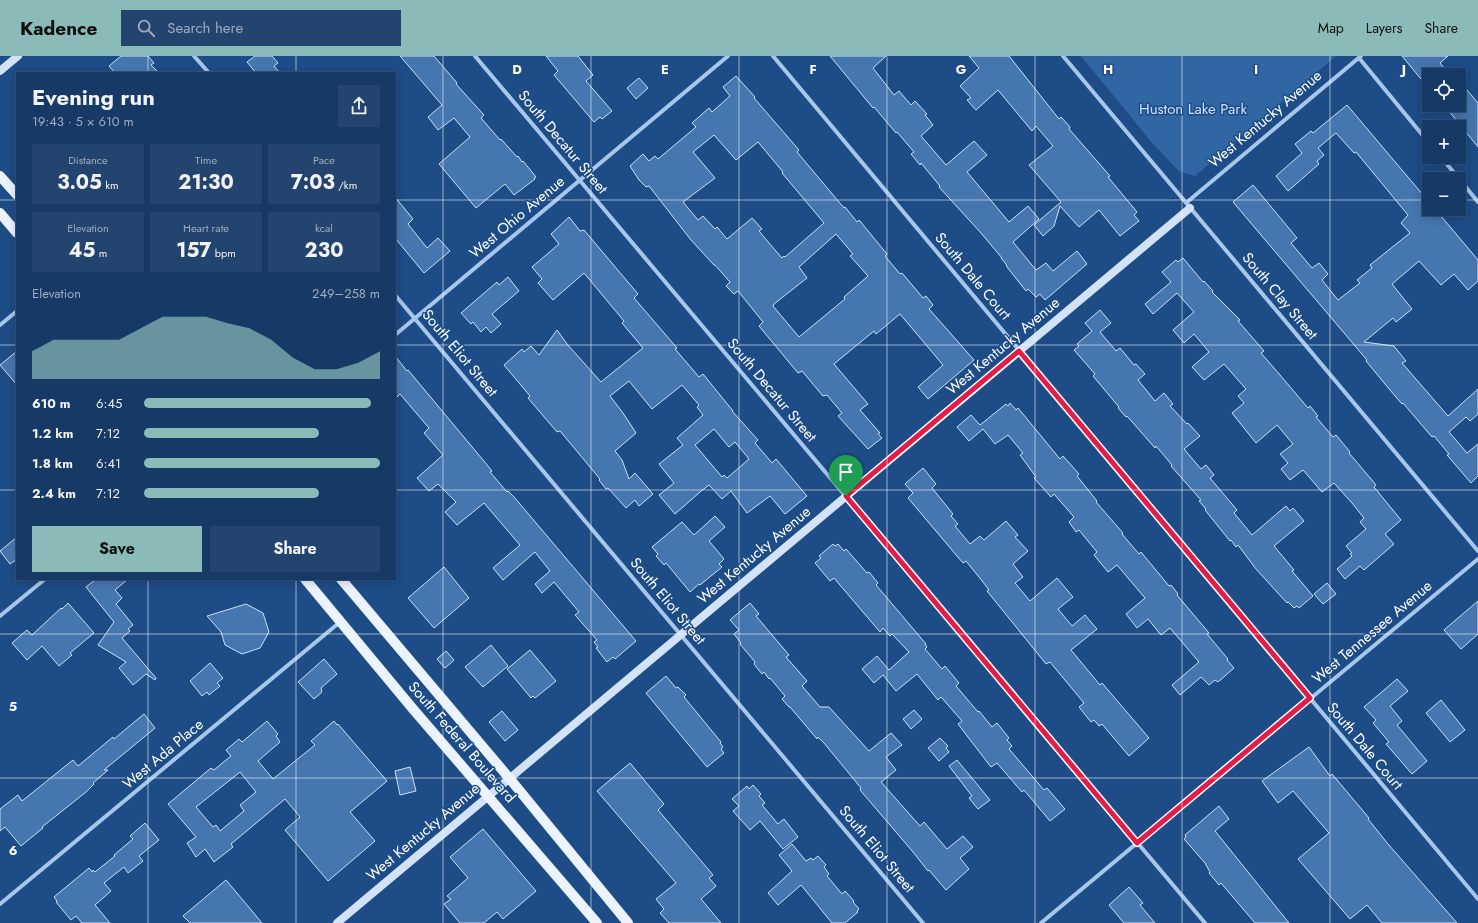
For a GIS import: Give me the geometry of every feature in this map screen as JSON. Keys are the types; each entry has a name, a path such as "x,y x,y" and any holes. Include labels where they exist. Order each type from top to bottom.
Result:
{"main road":[{"path":"0,176 16,194"},
{"path":"0,213 16,232"},
{"name":"South Federal Boulevard","path":"306,580 413,709 597,923"},
{"name":"South Federal Boulevard","path":"342,580 510,778 628,923"}],"street":[{"path":"0,71 18,56"},
{"path":"194,56 208,72"},
{"name":"South Decatur Street","path":"475,56 1205,923"},
{"name":"West Ohio Avenue","path":"396,334 728,56"},
{"name":"South Dale Court","path":"773,56 1478,899"},
{"name":"South Clay Street","path":"1063,56 1478,551"},
{"path":"1360,57 1422,133"},
{"name":"West Kentucky Avenue","path":"337,923 1019,351 1360,57"},
{"path":"1447,164 1478,202"},
{"name":"South Eliot Street","path":"396,296 923,923"},
{"path":"0,325 16,312"},
{"name":"West Tennessee Avenue","path":"1041,923 1478,559"},
{"path":"0,616 44,580"},
{"name":"West Ada Place","path":"0,904 340,621"}],"green space":[{"name":"Huston Lake Park","path":"1081,56 1336,56 1195,176 1179,171 1153,144"}],"building":[{"path":"121,56 148,56 154,63 151,65 158,72 114,72 109,66"},
{"path":"255,56 272,56 278,63 274,66 279,72 255,72 247,62"},
{"path":"400,56 434,56 457,83 456,84 484,115 481,118 500,140 501,139 517,157 518,156 522,162 523,161 536,177 534,178 535,179 514,195 505,184 476,208 439,164 470,137 454,118 438,130 428,117 442,105"},
{"path":"546,56 578,56 593,75 586,81 612,111 602,119 600,117 594,122 554,75 558,71"},
{"path":"830,56 886,56 873,68 894,95 899,91 911,105 915,101 927,114 925,115 933,125 921,136 946,165 974,141 987,155 967,172 1009,222 1028,206 1039,219 1013,242 1036,270 1046,263 1053,271 1077,251 1087,264 1045,300 1040,294 1036,297 1028,289 1026,291 1007,267 1002,258 939,187 940,186 921,163 920,165 911,154 914,152 874,107 873,108"},
{"path":"969,56 1009,56 1059,119 1061,117 1070,127 1069,129 1110,176 1108,177 1137,212 1134,215 1139,221 1120,236 1099,210 1079,227 1060,206 1054,226 1043,236 1034,225 1061,202 1029,165 1053,146 1036,126 1032,131 998,90 976,110 967,100 971,98 960,86 979,68"},
{"path":"1402,56 1448,56 1440,63 1444,68 1422,68 1421,79"},
{"path":"736,76 799,150 797,152 844,208 845,207 857,222 859,220 887,254 885,256 900,274 902,273 923,298 926,296 933,305 929,309 974,360 928,399 918,387 943,365 900,314 876,334 874,331 834,364 868,404 860,410 880,433 878,434 882,438 868,449 838,416 842,413 827,395 823,396 802,371 798,373 759,326 763,322 738,291 734,294 726,286 730,282 691,240 649,186 646,187 639,180 630,166 643,154 649,161 655,156 658,159 696,127 692,123 709,108 712,112 730,96 723,87","holes":["714,135 736,160 758,142 824,223 785,257 784,256 782,258 769,243 759,231 762,229 752,218 727,239 717,227 715,229 703,216 698,220 683,202 715,178 693,152","836,234 853,254 850,256 868,276 844,297 845,299 799,337 773,306 807,278 799,267"]},
{"path":"639,78 648,88 636,99 627,88"},
{"path":"1467,90 1478,103 1478,147 1466,132 1466,120 1456,120 1450,112 1466,112"},
{"path":"1347,105 1422,194 1422,216 1441,216 1478,260 1478,281 1468,290 1454,274 1441,285 1419,261 1392,284 1412,309 1396,322 1393,318 1364,342 1394,346 1406,361 1402,363 1448,416 1478,389 1478,414 1470,421 1466,417 1449,432 1467,453 1478,444 1478,476 1471,483 1447,455 1449,454 1434,436 1432,437 1403,403 1402,404 1366,361 1367,360 1233,202 1253,185 1297,238 1291,243 1312,268 1319,263 1328,274 1322,280 1338,300 1360,283 1357,280 1372,268 1370,265 1410,233 1401,223 1408,215 1356,152 1354,153 1336,133 1318,148 1324,155 1317,161 1319,164 1288,191 1276,176 1302,153 1295,144 1311,131 1313,133"},
{"path":"396,198 413,219 408,224 427,248 438,238 450,251 424,273 396,239"},
{"path":"569,217 580,231 584,230 638,294 634,298 677,348 675,349 699,377 703,374 732,411 758,440 755,443 772,463 776,459 807,496 785,514 770,496 747,513 731,491 722,499 709,485 675,514 659,495 674,483 659,464 683,445 677,438 703,415 697,407 699,405 682,385 652,409 629,381 610,396 636,433 615,451 622,460 629,479 635,473 653,494 639,506 635,500 626,508 608,488 606,489 599,480 600,479 560,431 557,432 528,398 530,396 504,365 522,349 524,352 531,346 539,355 557,330 567,344 601,382 643,348 622,323 624,321 584,273 553,300 538,283 542,279 532,267 559,244 551,234","holes":["714,429 729,447 735,442 749,459 727,478 724,475 722,477 695,445"]},
{"path":"1183,258 1203,282 1204,281 1213,291 1212,292 1240,320 1238,321 1264,351 1261,353 1308,408 1310,406 1318,416 1316,417 1333,437 1336,435 1376,485 1374,487 1401,520 1385,534 1394,544 1364,570 1360,566 1345,579 1337,569 1352,556 1350,554 1352,553 1346,546 1366,529 1360,522 1364,518 1352,503 1334,483 1322,492 1303,470 1290,480 1281,469 1288,463 1280,454 1293,444 1277,425 1256,443 1232,413 1244,403 1238,396 1246,389 1224,364 1204,380 1192,367 1209,352 1194,334 1184,343 1173,330 1194,312 1177,293 1153,314 1145,304 1171,282 1162,272 1176,260 1178,262"},
{"path":"508,277 519,291 492,314 501,324 491,333 486,327 481,332 473,322 471,324 461,313 497,282 499,285"},
{"path":"1100,310 1111,323 1100,332 1116,351 1120,348 1134,365 1136,364 1145,374 1138,380 1155,401 1164,393 1173,404 1170,406 1200,436 1184,449 1201,469 1206,465 1214,475 1210,478 1237,510 1234,513 1252,535 1286,506 1290,511 1293,508 1304,521 1274,546 1313,596 1299,608 1297,606 1294,608 1288,602 1287,603 1256,569 1238,545 1236,547 1231,540 1230,541 1205,510 1206,509 1199,501 1201,500 1171,466 1172,465 1156,446 1155,448 1118,408 1119,407 1093,376 1095,374 1074,350 1079,346 1077,344 1092,331 1085,323"},
{"path":"16,352 16,384 0,365"},
{"path":"396,357 492,471 490,472 507,492 508,491 514,497 636,641 615,659 613,657 607,662 596,648 598,647 594,642 597,640 575,615 579,612 554,582 542,593 535,584 550,571 535,552 503,580 493,568 520,545 484,503 457,525 445,512 456,502 438,484 429,491 417,478 443,455 424,433 429,428 400,394 396,398"},
{"path":"1010,403 1016,410 1018,408 1060,459 1063,456 1079,474 1077,476 1097,501 1096,502 1123,533 1122,534 1139,554 1141,552 1169,586 1171,585 1178,594 1177,595 1209,633 1207,634 1234,668 1218,682 1215,680 1209,685 1201,677 1180,695 1172,685 1199,662 1170,628 1161,635 1148,619 1137,628 1126,614 1145,598 1117,565 1108,572 1094,555 1097,552 1079,530 1076,532 1069,522 1074,517 1054,494 1051,497 1034,478 1036,477 1020,455 1023,453 1008,435 995,444 983,429 969,441 957,427 971,415 980,425 1006,404 1008,406"},
{"path":"923,468 936,484 932,488 953,514 951,516 958,524 955,526 970,544 980,536 984,540 1006,521 1018,535 1015,537 1028,551 1013,564 1023,577 1015,583 1030,601 1057,578 1073,597 1058,609 1072,626 1085,615 1097,629 1071,650 1100,685 1102,683 1149,738 1129,756 1102,724 1099,726 1094,720 1091,722 1079,707 1084,703 1050,662 1046,664 987,591 989,590 966,561 963,563 908,498 913,493 905,484"},
{"path":"715,516 725,527 709,541 724,559 719,564 722,567 690,592 666,563 664,565 656,556 658,554 652,547 682,522 694,535"},
{"path":"16,538 16,560 10,564 0,551"},
{"path":"833,544 835,546 838,544 844,551 846,549 867,573 869,572 878,583 876,585 926,644 927,647 925,649 942,669 945,666 959,683 956,686 992,727 997,723 1009,738 1007,740 1012,746 1009,749 1044,790 1047,788 1065,809 1050,821 1024,790 1022,792 997,763 991,767 958,724 962,721 941,697 938,700 917,674 896,691 883,675 874,683 862,669 877,656 889,670 909,652 892,634 890,636 883,628 880,632 834,578 830,581 815,563 821,558 819,556"},
{"path":"444,567 469,598 434,628 408,598"},
{"path":"95,580 127,580 115,590 122,598 116,604 133,625 128,629 130,631 122,638 156,678 155,680 146,674 133,685 119,668 126,662 98,645 114,622 86,587"},
{"path":"1327,583 1336,594 1323,604 1314,594"},
{"path":"1478,601 1478,634 1461,649 1444,630"},
{"path":"68,603 94,633 70,653 72,655 59,666 42,646 27,660 12,643 27,630 32,635"},
{"path":"750,603 759,614 756,616 789,655 786,657 807,681 802,686 820,707 829,707 869,751 891,733 902,745 886,757 896,770 881,782 920,826 924,822 947,849 963,836 973,847 960,858 969,869 946,890 929,870 928,871 860,790 861,788 824,743 818,737 817,739 782,699 785,696 764,672 762,674 754,664 755,662 740,644 741,643 734,634 739,630 730,620"},
{"path":"246,604 263,613 269,632 260,648 242,654 225,645 221,632 207,616"},
{"path":"491,645 508,666 483,687 465,667"},
{"path":"530,650 556,681 535,698 533,696 531,698 507,669"},
{"path":"446,651 454,660 445,668 437,659"},
{"path":"324,659 337,674 321,688 322,692 314,699 298,682"},
{"path":"210,663 223,678 217,683 220,686 209,695 207,692 202,696 190,681"},
{"path":"666,676 676,688 678,687 686,695 684,697 721,742 720,743 723,747 721,749 724,753 707,767 646,693"},
{"path":"1397,679 1408,691 1390,706 1402,721 1397,725 1427,761 1412,774 1386,744 1389,742 1373,723 1376,720 1364,707"},
{"path":"1441,700 1465,730 1450,742 1426,713"},
{"path":"914,710 922,719 911,729 903,719"},
{"path":"502,711 518,730 505,741 489,722"},
{"path":"144,714 155,728 104,770 108,770 93,783 94,784 86,792 21,846 5,827 0,831 0,809 18,795 22,801 73,760 78,766"},
{"path":"267,721 278,734 276,736 280,742 258,761 273,779 315,745 311,741 334,721 387,781 350,812 375,841 328,881 285,830 300,817 285,799 231,844 233,847 214,862 205,849 196,857 187,843 196,837 168,804 211,768 214,770 231,756 226,750 239,739 242,742","holes":["240,772 256,792 240,805 244,811 220,831 216,825 213,827 196,807"]},
{"path":"940,738 948,746 946,748 949,752 939,761 928,748"},
{"path":"1309,747 1330,776 1332,774 1369,818 1368,819 1388,844 1457,923 1382,923 1367,905 1350,919 1298,859 1329,833 1293,791 1278,803 1262,781"},
{"path":"957,760 990,800 978,809 969,798 972,796 949,766"},
{"path":"630,763 664,804 658,810 713,875 709,878 716,886 701,899 721,923 669,923 660,913 664,909 656,899 676,883 597,791"},
{"path":"410,767 416,791 400,795 395,771"},
{"path":"753,785 761,794 759,796 765,803 762,805 778,824 784,819 798,837 783,849 760,821 750,830 733,811 739,806 732,799 747,786 749,789"},
{"path":"1219,806 1229,819 1215,831 1289,923 1255,923 1221,883 1219,885 1209,873 1210,872 1205,863 1184,839 1186,837 1185,835"},
{"path":"145,823 159,840 139,856 143,861 128,873 124,867 104,883 111,891 95,905 110,923 82,923 76,916 71,920 56,902 57,901 54,897 89,868 92,872 93,870 95,872 115,856 114,855 133,839 130,836"},
{"path":"483,829 536,891 503,919 497,912 484,923 460,923 444,904 451,899 447,896 468,878 450,857"},
{"path":"792,844 806,861 811,858 813,860 818,856 826,865 824,867 829,874 827,876 842,894 845,891 854,901 853,902 859,909 857,911 858,912 845,923 832,923 801,885 778,905 768,893 792,871 779,855"},
{"path":"226,880 262,923 190,923 183,916"},
{"path":"1129,887 1143,903 1140,905 1155,923 1124,923 1109,905"}],"route":[{"path":"1019,351 1310,698 1137,843 846,496 1019,351"}]}
